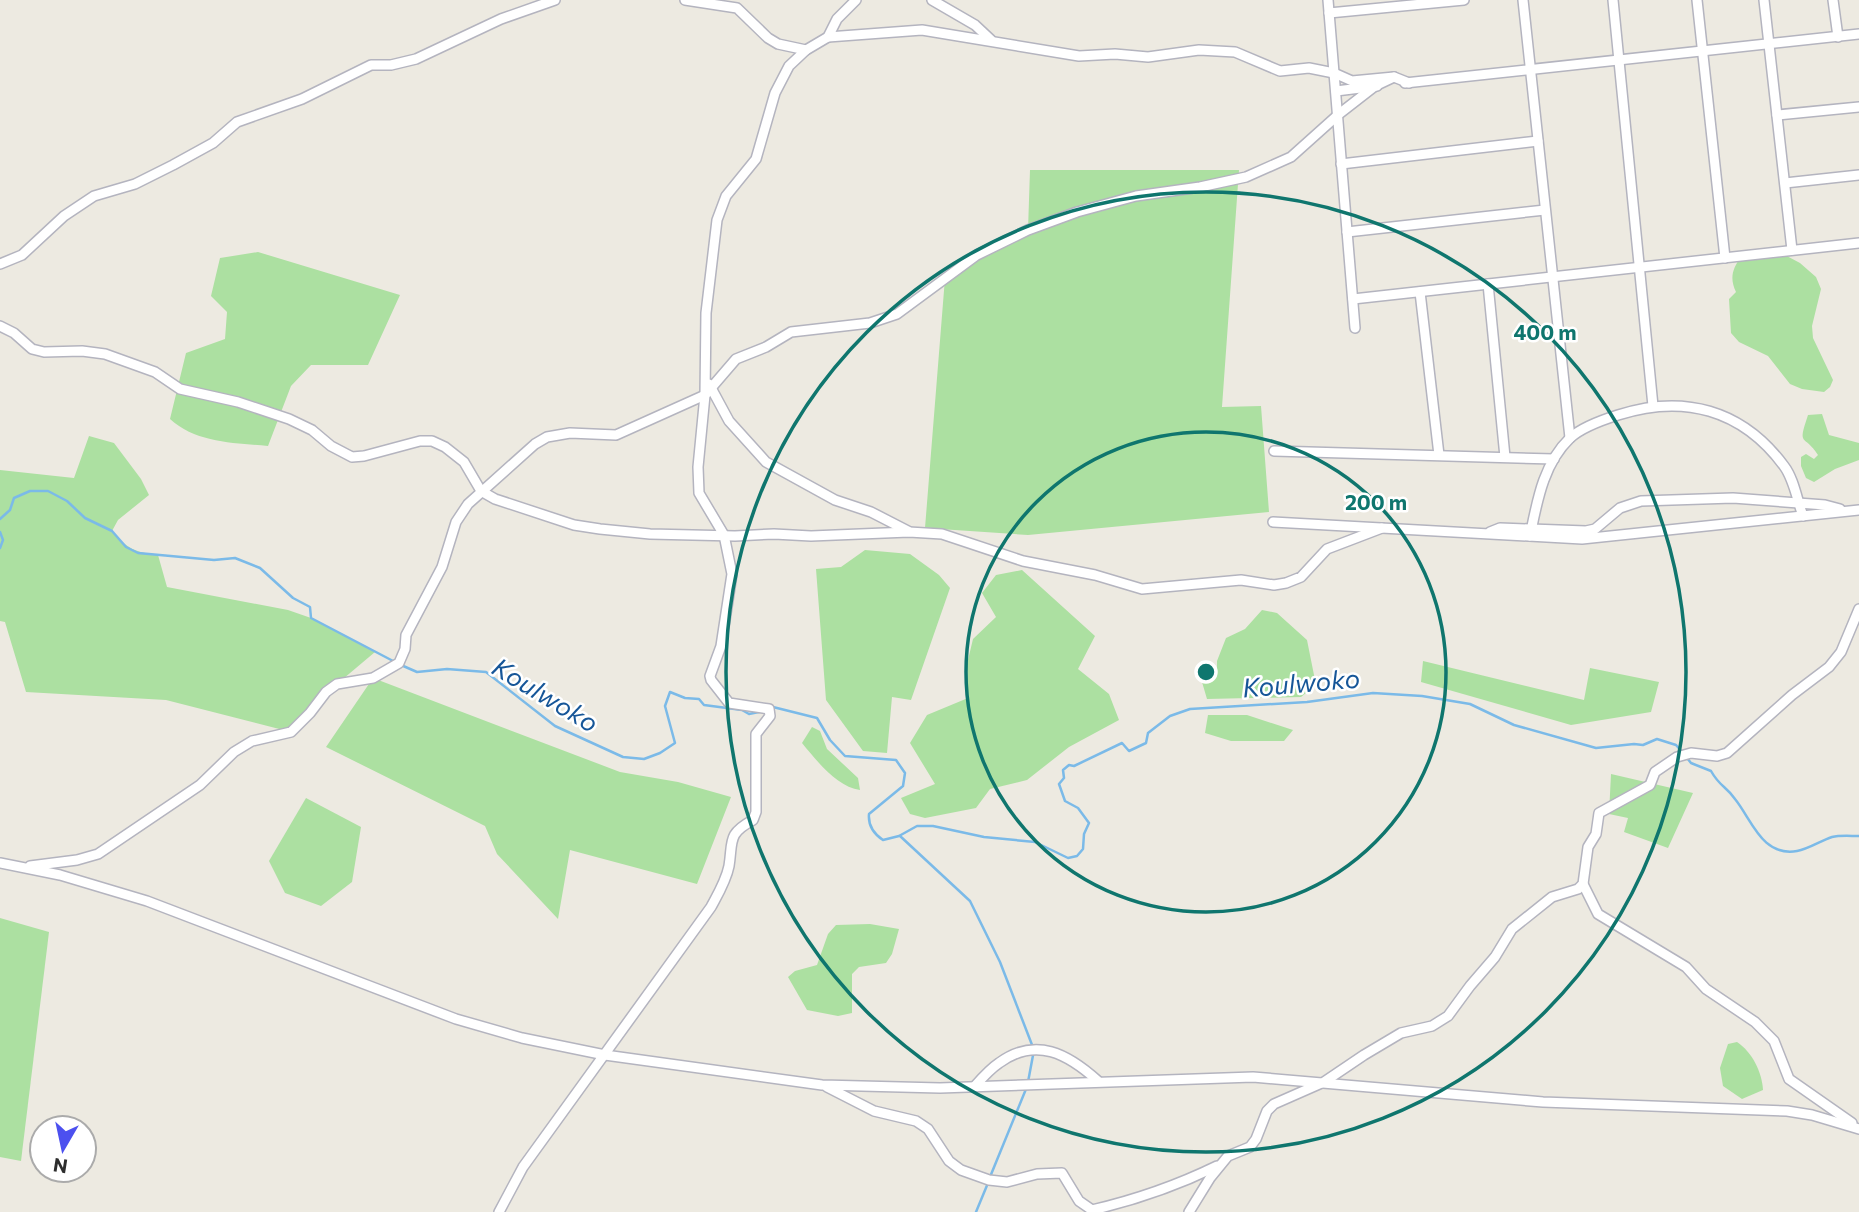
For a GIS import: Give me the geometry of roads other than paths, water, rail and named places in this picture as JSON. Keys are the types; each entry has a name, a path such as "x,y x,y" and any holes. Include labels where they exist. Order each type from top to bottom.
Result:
{"street":[{"path":"0,264 22,255 64,216 94,196 135,184 173,165 213,143 237,122 302,99 371,65 391,65 416,59 501,19 555,0"},
{"path":"685,0 737,8 768,38 778,44 806,50"},
{"path":"828,37 837,19 856,0"},
{"path":"932,0 975,25 991,41"},
{"path":"1328,0 1355,328"},
{"path":"1329,13 1464,0"},
{"path":"1523,0 1570,438"},
{"path":"1614,0 1653,407"},
{"path":"1697,0 1725,258"},
{"path":"1764,0 1792,250"},
{"path":"1833,0 1838,37"},
{"path":"499,1212 523,1167 605,1055 648,990 711,907 728,867 730,841 738,828 753,820 756,812 756,734 770,716 769,709 729,703 711,680 721,646 732,574 724,535 699,493 698,467 708,392 705,376 706,313 713,246 721,205 756,159 775,93 789,66 806,50 828,37 922,30 1079,55 1148,57 1199,50 1235,52 1280,71 1309,68 1334,73 1352,81 1394,77 1409,83"},
{"path":"1335,91 1859,34"},
{"path":"22,867 77,860 99,854 200,785 234,752 252,741 291,732 326,692 337,684 373,678 399,663 407,635 442,567 456,522 481,491 535,443 547,437 570,433 616,435 708,392 736,359 766,347 791,332 870,323 897,314 978,255 1028,230 1077,212 1136,196 1246,177 1291,157 1337,115 1362,99 1375,86 1394,77"},
{"path":"1777,115 1859,107"},
{"path":"1341,164 1538,141"},
{"path":"1785,183 1859,175"},
{"path":"1347,232 1545,210"},
{"path":"1353,299 1859,243"},
{"path":"1488,284 1505,457"},
{"path":"1420,292 1439,456"},
{"path":"0,326 14,333 32,349 44,352 82,351 106,354 155,372 180,389 238,402 289,419 312,430 331,446 352,457 420,441 432,442 445,447 464,462 481,491 495,499 574,525 650,534 811,536 909,531 942,534 1023,561 1095,575 1142,589 1241,580 1274,585 1286,583 1301,577 1327,549 1382,528"},
{"path":"708,392 729,421 766,462 835,500 872,512 909,531"},
{"path":"1531,533 1538,498 1554,459 1570,438 1601,420 1637,409 1667,405 1706,410 1733,419 1758,437 1786,468 1803,516"},
{"path":"1274,451 1554,459"},
{"path":"1273,522 1485,534 1586,531 1595,528 1620,508 1641,501 1733,498 1825,505 1846,511"},
{"path":"1531,533 1581,539 1859,510"},
{"path":"0,863 60,875 147,901 456,1019 522,1038 605,1055 822,1085 940,1088 1253,1077 1543,1102 1787,1111 1812,1115 1859,1129 1834,1108 1789,1079 1774,1041 1755,1022 1706,989 1686,967 1598,914 1583,884 1588,847 1596,834 1599,813 1650,785 1655,772 1677,757 1691,753 1717,756 1727,753 1792,695 1829,667 1841,652 1859,609"},
{"path":"1189,1212 1210,1178 1228,1156 1250,1147 1267,1111 1274,1104 1324,1083 1401,1033 1432,1026 1448,1016 1495,957 1513,929 1552,897 1578,889 1583,884"},
{"path":"975,1086 998,1063 1018,1052 1034,1050 1065,1056 1098,1081"},
{"path":"822,1085 874,1111 916,1122 928,1129 949,1161 961,1170 989,1180 1007,1182 1037,1174 1062,1173 1079,1201 1092,1210 1191,1178 1222,1163"}],"waterway":[{"name":"Koulwoko","path":"0,519 10,510 14,498 30,491 48,491 67,501 85,518 112,531 126,547 138,553 214,560 235,558 260,568 293,598 310,607 311,618 395,662"},
{"name":"Koulwoko","path":"0,532 3,540 0,548"},
{"name":"Koulwoko","path":"401,665 417,672 447,669 486,672 555,726 623,757 644,759 675,743 665,706 670,692 685,698 699,699 704,705 742,710 749,714 764,711"},
{"name":"Koulwoko","path":"770,708 817,718 830,740 845,756 896,760 905,773 903,786 869,814 872,829 883,840 899,836 917,826 933,826 984,837 1035,842 1068,858 1077,856 1083,849 1084,834 1089,823 1078,808 1065,801 1059,784 1064,778 1063,770 1122,743 1129,751 1146,743 1148,733 1170,716 1190,709 1307,702 1373,693 1422,696 1470,704 1514,725 1596,748 1643,745 1657,739 1676,745 1683,753"},
{"name":"Koulwoko","path":"1687,758 1691,763 1711,771 1729,791 1759,835 1775,848 1797,851 1832,837 1859,836"},
{"path":"900,836 970,901 1000,962 1034,1050 1028,1082"},
{"path":"990,1177 1026,1089"},
{"path":"976,1212 988,1183"}]}
